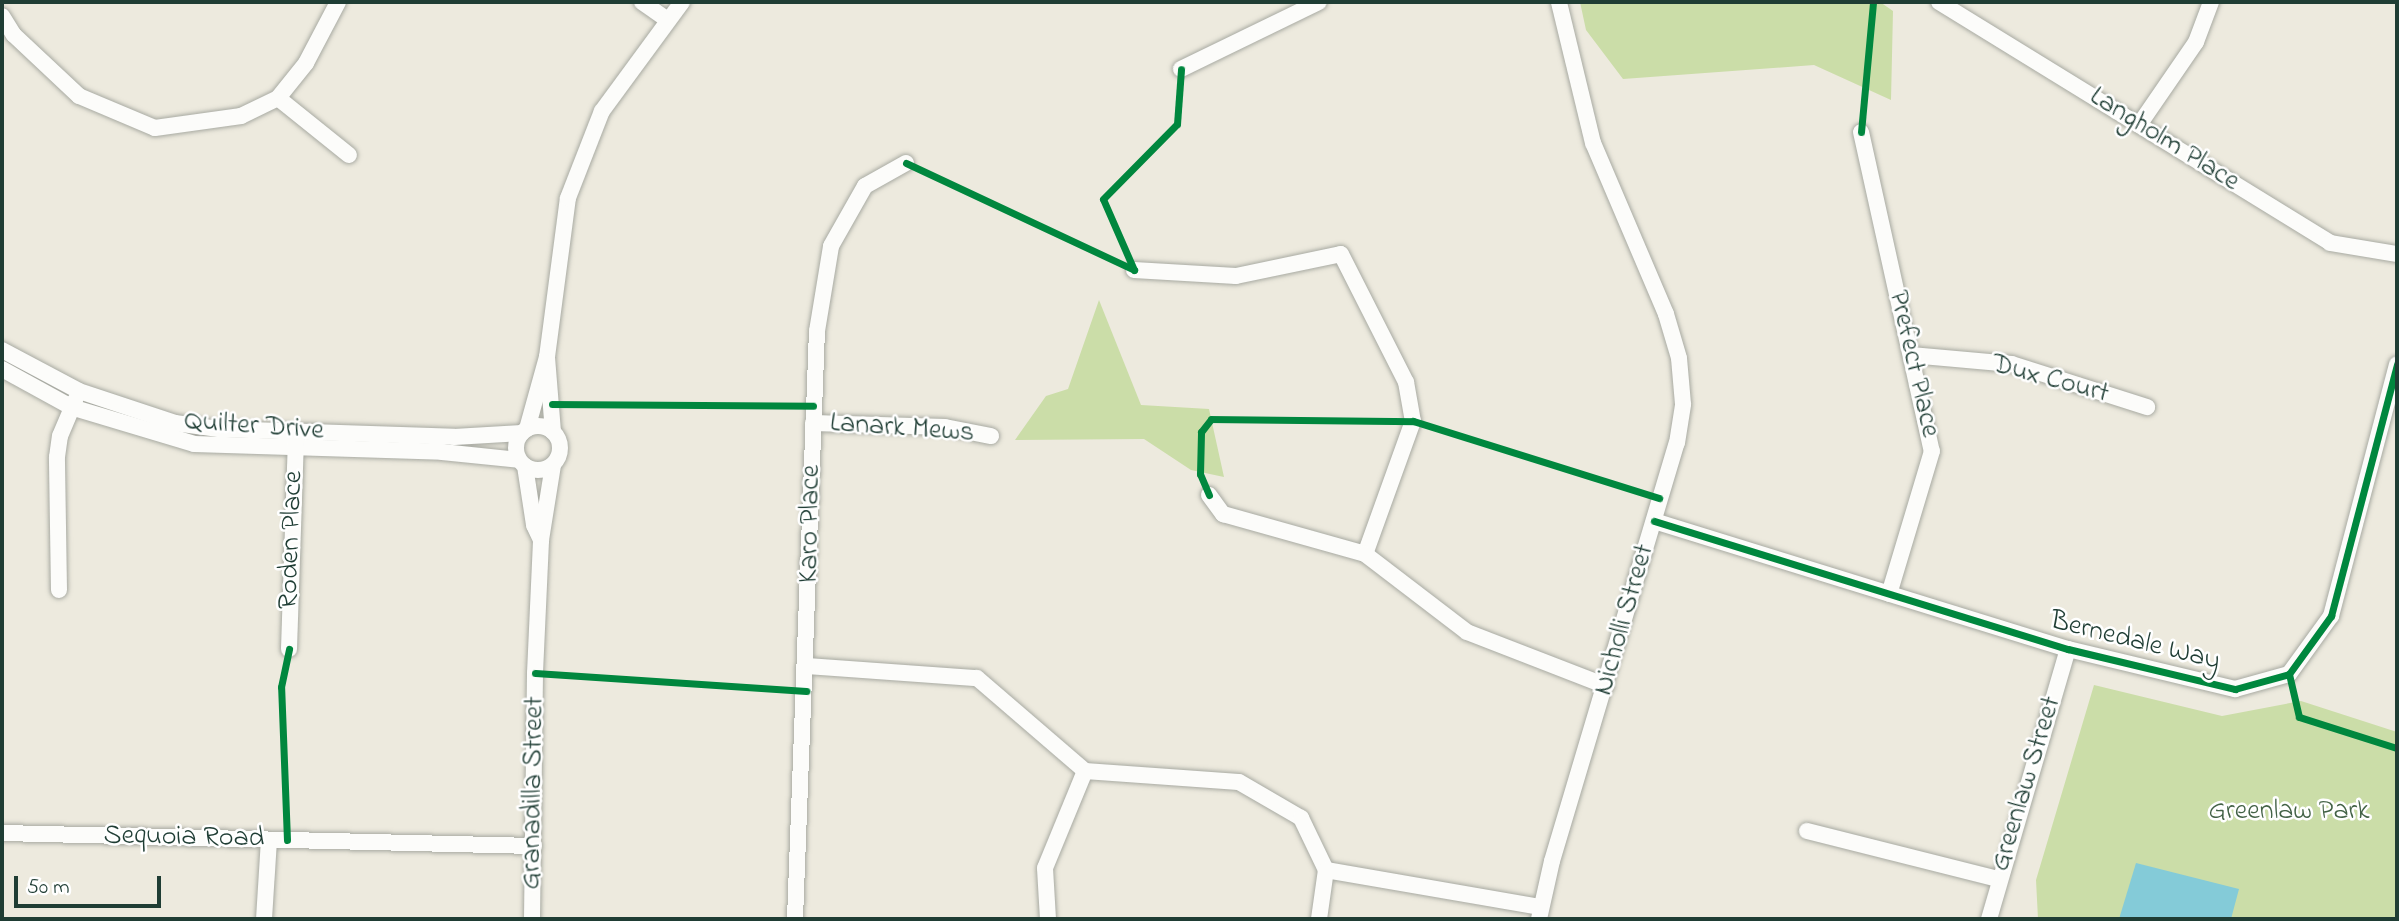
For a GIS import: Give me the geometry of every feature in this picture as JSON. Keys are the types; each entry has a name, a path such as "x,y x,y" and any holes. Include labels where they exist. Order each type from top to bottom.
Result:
{"street":[{"path":"2,16 14,35 79,96 155,128 241,116 278,98 306,63 338,2"},
{"path":"642,2 666,19"},
{"path":"547,357 553,432 560,446 553,465 539,470 522,463 516,446 525,431 547,357 568,198 585,148 602,111 666,19 682,2"},
{"path":"1181,69 1319,2"},
{"name":"Nicholli Street","path":"1540,913 1677,443 1683,404 1679,358 1666,314 1593,143 1559,2"},
{"name":"Langholm Place","path":"1938,2 2330,243 2397,254"},
{"path":"1966,18 1972,2"},
{"path":"2139,125 2196,42 2211,2"},
{"path":"278,98 349,155"},
{"name":"Prefect Place","path":"1861,132 1932,451 1889,594"},
{"name":"Karo Place","path":"794,919 808,666 817,331 831,246 865,186 906,163"},
{"path":"1134,270 1236,276 1341,254 1406,382 1413,421 1365,554"},
{"name":"Quilter Drive","path":"2,350 79,391 175,423 454,437 525,431"},
{"name":"Dux Court","path":"1911,355 2012,364 2147,407"},
{"name":"Bernedale Way","path":"1654,521 2068,649 2235,689 2289,674 2331,616 2397,364"},
{"name":"Quilter Drive","path":"2,369 71,407 194,444 522,463"},
{"path":"59,590 57,457 71,407 79,391"},
{"name":"Lanark Mews","path":"813,423 945,427 990,436"},
{"path":"525,431 542,426 553,432"},
{"name":"Roden Place","path":"289,649 296,431"},
{"name":"Granadilla Street","path":"522,463 534,525 541,540"},
{"name":"Granadilla Street","path":"532,919 541,540 553,465"},
{"path":"1209,495 1223,514 1365,554 1467,632 1606,685"},
{"name":"Greenlaw Street","path":"1989,919 1998,879 2068,649"},
{"path":"808,666 977,678 1085,771 1240,782 1301,818 1326,870 1318,919"},
{"path":"1048,919 1045,868 1085,771"},
{"path":"1807,831 1998,879"},
{"name":"Sequoia Road","path":"2,834 534,846"},
{"path":"264,919 268,840"},
{"path":"1326,870 1540,913"}],"green space":[{"path":"1580,2 1880,2 1893,11 1891,100 1814,65 1623,79 1586,30"},
{"path":"1099,300 1141,405 1209,409 1224,477 1191,470 1144,439 1015,440 1046,396 1068,389"},
{"name":"Greenlaw Park","path":"2094,685 2222,716 2301,701 2397,732 2397,919 2038,919 2036,880"}],"water":[{"path":"2136,863 2239,889 2231,919 2119,919"}],"cycle path":[{"path":"1861,132 1873,2"},
{"path":"1134,270 1103,199 1177,124 1181,69"},
{"path":"906,163 1134,270"},
{"path":"1654,521 2068,649 2235,689 2289,674 2331,616 2397,364"},
{"path":"552,404 813,406"},
{"path":"1209,495 1200,474 1201,432 1211,419 1413,421 1659,498"},
{"path":"287,840 281,687 289,649"},
{"path":"535,673 806,691"},
{"path":"2289,674 2299,717 2397,748"}]}
